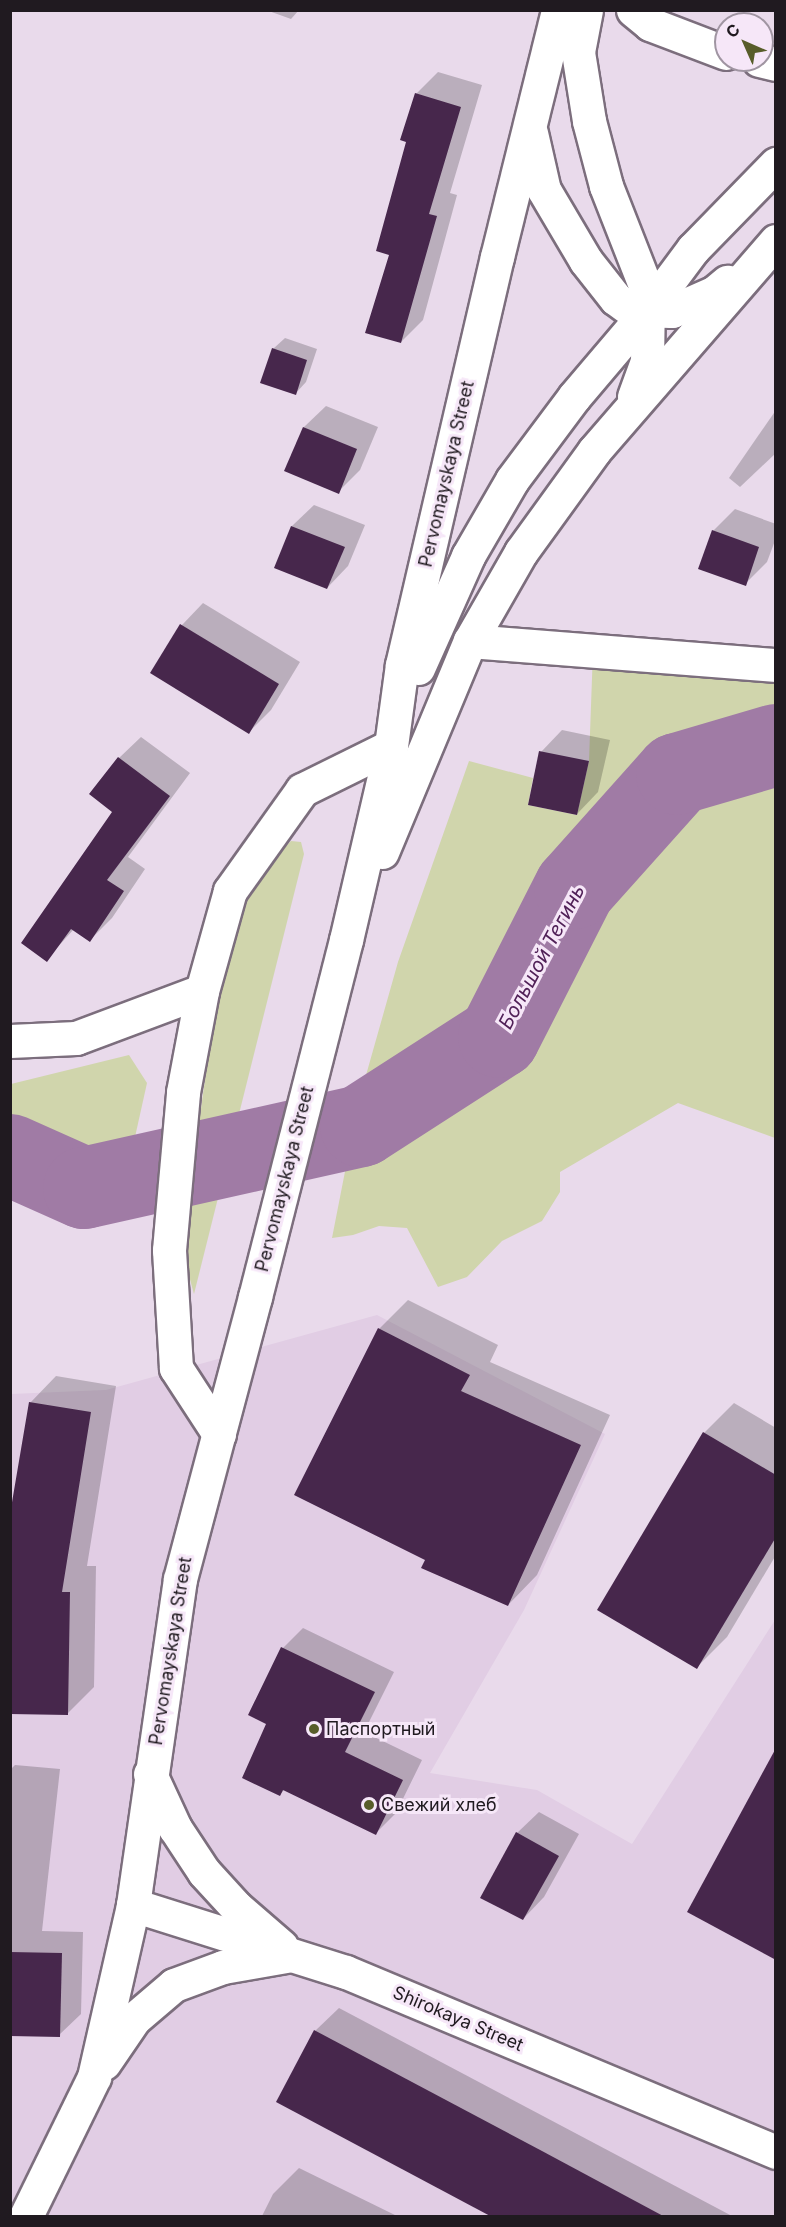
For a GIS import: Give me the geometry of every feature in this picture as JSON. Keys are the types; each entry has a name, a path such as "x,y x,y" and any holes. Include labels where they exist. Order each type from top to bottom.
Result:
{"street":[{"name":"Pervomayskaya Street","path":"26,2217 94,2077 133,1905 150,1774 180,1579 346,940 391,746 402,665 558,10"},
{"path":"586,10 578,52 589,121 606,186 648,292 646,362 629,410"},
{"path":"633,10 651,24 714,48"},
{"path":"529,126 544,190 586,261 616,299 631,310 672,311 715,292 772,245"},
{"path":"219,1434 176,1368 169,1250 183,1092 202,991 230,891 303,790 391,746 422,656 468,556 512,480 574,397 646,312 693,249 776,164"},
{"name":"Pervomayskaya Street","path":"346,940 470,641 521,552 594,451 772,245"},
{"path":"470,641 776,665"},
{"path":"10,1041 76,1038 202,991"},
{"path":"150,1774 175,1828 204,1872 236,1907 291,1955"},
{"name":"Shirokaya Street","path":"133,1905 346,1972 776,2152"},
{"path":"94,2077 134,2019 174,1985 223,1967 291,1955"}],"shaded area":[{"path":"377,1315 605,1434 524,1610 430,1773 537,1790 632,1844 775,1620 775,2216 11,2216 11,1394 106,1390"}],"green space":[{"path":"593,650 775,665 775,1138 678,1103 560,1172 560,1192 542,1221 502,1241 467,1277 438,1287 407,1228 379,1226 353,1235 332,1238 359,1100 398,962 469,761 533,778 528,805 577,815 589,761"},
{"path":"291,841 301,842 304,854 194,1294 186,1265 185,1224 220,971 254,878"},
{"path":"129,1055 147,1083 121,1200 11,1196 11,1084"}],"building":[{"path":"415,93 461,107 429,214 437,216 401,343 365,333 389,255 376,251 406,142 400,140"},
{"path":"272,348 307,360 296,395 260,383"},
{"path":"303,427 357,449 339,494 284,471"},
{"path":"291,526 345,547 327,589 274,568"},
{"path":"712,530 759,547 746,586 698,569"},
{"path":"180,624 279,684 249,734 150,673"},
{"path":"539,751 589,761 577,815 528,805"},
{"path":"118,757 170,796 107,880 124,891 90,942 71,929 47,962 21,943 112,812 89,794"},
{"path":"378,1328 470,1375 461,1391 581,1445 508,1606 421,1568 425,1560 294,1495"},
{"path":"29,1402 91,1412 62,1592 70,1592 68,1715 10,1714 10,1514"},
{"path":"703,1432 776,1475 776,1537 697,1669 597,1610"},
{"path":"281,1647 375,1692 345,1752 403,1780 376,1835 283,1790 280,1796 242,1778 266,1724 248,1715"},
{"path":"776,1748 776,1960 687,1912"},
{"path":"516,1832 559,1856 523,1920 480,1898"},
{"path":"10,1952 62,1953 60,2037 10,2036"},
{"path":"314,2030 665,2217 492,2217 276,2102"}],"waterway":[{"name":"Большой Тегинь","path":"10,1155 84,1188 361,1126 499,1037 575,888 677,774 776,745"}],"place":[{"name":"Паспортный","path":"314,1729"},
{"name":"Свежий хлеб","path":"369,1805"}]}
